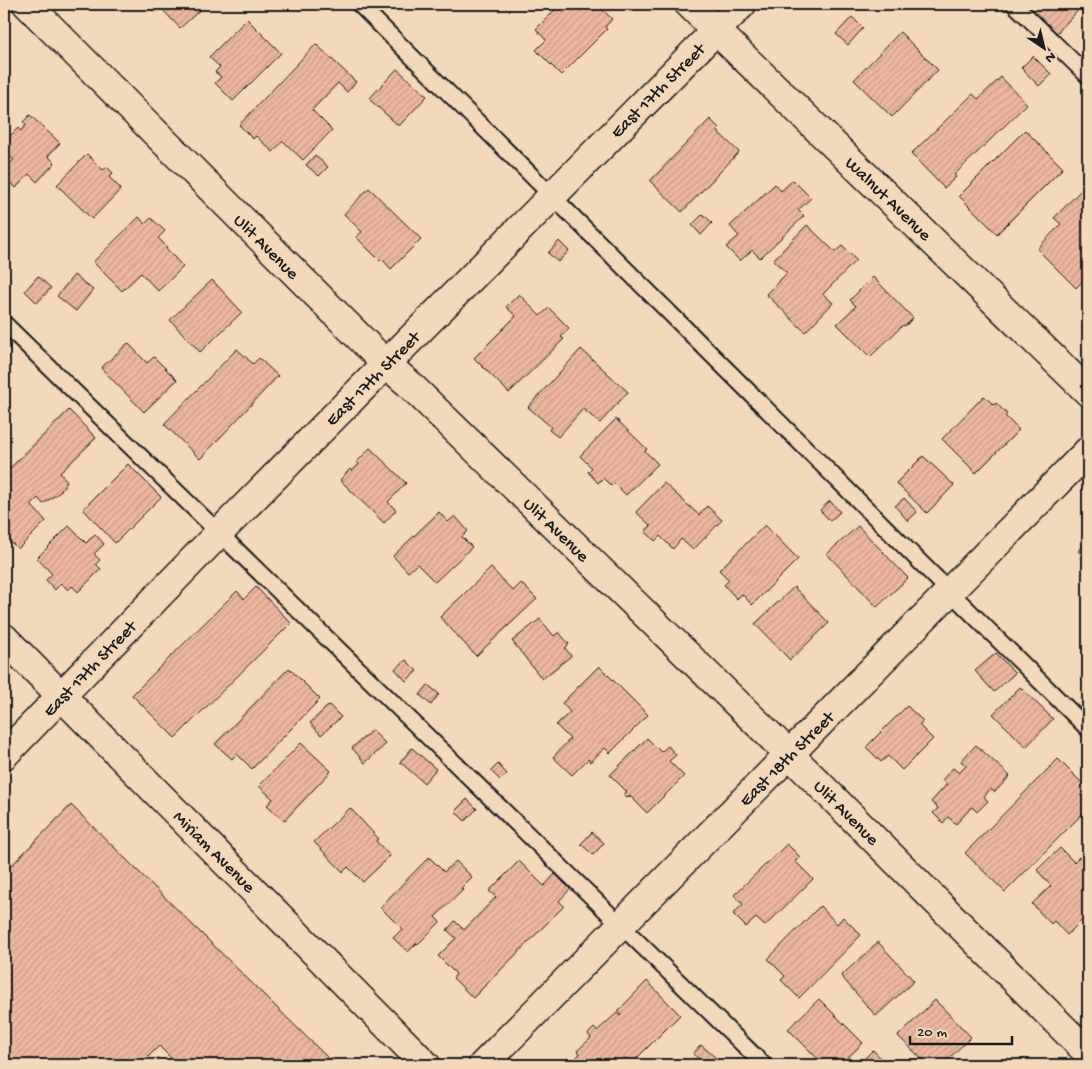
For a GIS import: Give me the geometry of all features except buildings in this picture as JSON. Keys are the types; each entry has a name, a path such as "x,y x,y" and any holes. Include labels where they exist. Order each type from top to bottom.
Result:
{"street":[{"name":"Ulit Avenue","path":"26,4 386,364 790,755 1088,1054"},
{"name":"Walnut Avenue","path":"689,4 1088,392"},
{"name":"East 17th Street","path":"4,755 219,533 742,4"},
{"name":"East 18th Street","path":"483,1065 1088,451"},
{"name":"Miriam Avenue","path":"4,638 426,1065"}],"lane":[{"path":"359,4 1088,729"},
{"path":"1014,4 1088,76"},
{"path":"4,323 764,1065"}]}
